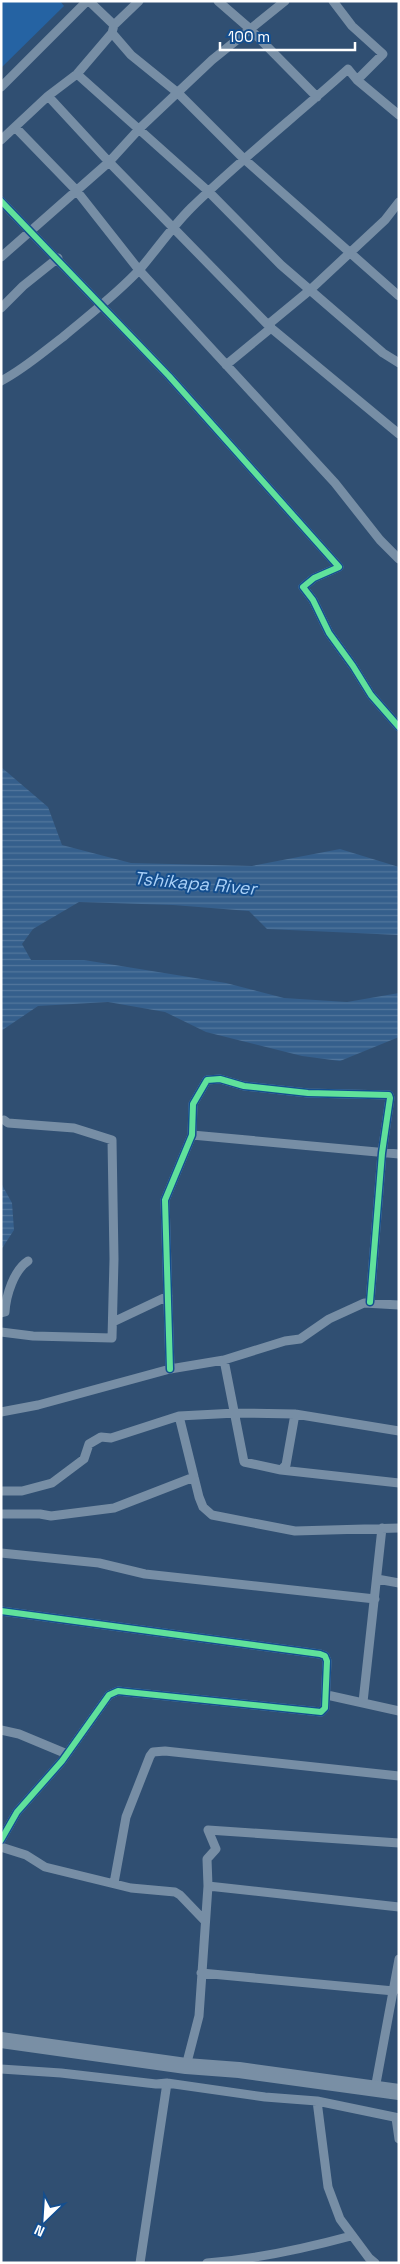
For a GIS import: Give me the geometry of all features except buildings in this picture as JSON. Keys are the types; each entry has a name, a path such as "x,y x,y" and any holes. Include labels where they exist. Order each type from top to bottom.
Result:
{"highway":[{"path":"1,2040 186,2066 239,2070 399,2092"}],"street":[{"path":"1,87 88,1 113,29 131,55 178,93 243,158 399,296"},
{"path":"1,140 48,96 77,74 113,29 140,1"},
{"path":"218,1 249,28 317,97"},
{"path":"1,257 109,162 140,128 249,28 284,1"},
{"path":"333,1 352,26 382,54 356,80"},
{"path":"1,381 31,362 102,306 139,270 172,227 208,191 243,158 282,128 348,70 356,80 399,115"},
{"path":"77,74 140,128 208,191 281,265 383,353 399,363"},
{"path":"48,96 109,162 271,328 399,434"},
{"path":"15,126 76,190 139,270 335,483 380,540 399,559"},
{"path":"1,201 58,258 212,423 340,567 314,578 303,587 329,633 371,695 399,727"},
{"path":"271,328 270,322 310,290 385,220 399,202"},
{"path":"1,308 23,286 58,258"},
{"path":"226,365 271,328"},
{"path":"170,1370 164,1200 192,1135 193,1104 207,1080 220,1079 244,1086 320,1094 386,1094 390,1098 382,1154 370,1302"},
{"path":"1,1332 33,1336 112,1338 114,1259 112,1140 74,1128 8,1123 4,1120"},
{"path":"192,1135 382,1154 399,1154"},
{"path":"1,1312 5,1312 6,1299 20,1266 28,1261"},
{"path":"113,1322 168,1296"},
{"path":"1,1412 48,1402 170,1370 224,1360 285,1341 300,1339 329,1319 350,1308 370,1302 399,1305"},
{"path":"224,1360 236,1413 244,1462 281,1470 399,1483"},
{"path":"1,1491 22,1492 52,1483 84,1459 89,1444 101,1437 111,1438 179,1416 236,1413 295,1414 399,1430"},
{"path":"281,1470 286,1465 295,1414"},
{"path":"179,1416 202,1507 212,1515 295,1532 399,1528"},
{"path":"1,1514 51,1516 114,1508 194,1477"},
{"path":"363,1702 382,1528"},
{"path":"1,1553 99,1564 145,1574 375,1599"},
{"path":"377,1580 399,1582"},
{"path":"1,1611 320,1654 327,1661 325,1708 321,1712 118,1692 109,1695 67,1754 17,1812 1,1840"},
{"path":"326,1695 399,1711"},
{"path":"1,1730 19,1734 67,1754"},
{"path":"114,1883 126,1816 150,1756 154,1752 165,1751 399,1776"},
{"path":"186,2066 197,2024 208,1886 207,1859 216,1849 208,1830 399,1843"},
{"path":"1,1847 26,1854 45,1867 131,1888 175,1892 204,1920"},
{"path":"208,1886 399,1907"},
{"path":"375,2089 399,1959"},
{"path":"201,1973 394,1991"},
{"path":"1,2069 167,2084 265,2097 317,2101 397,2118 399,2139"},
{"path":"140,2263 167,2084"},
{"path":"317,2101 328,2187 340,2219 351,2236 375,2263"},
{"path":"207,2263 250,2259 303,2249 351,2236"}],"shaded area":[{"path":"1,1 60,1 64,6 1,68"}],"water":[{"name":"Tshikapa River","path":"1,767 48,807 62,845 131,863 252,866 340,849 399,867 399,935 267,929 249,911 173,905 79,902 33,929 22,944 31,960 84,960 226,983 284,998 347,1002 399,993 399,1037 340,1061 302,1056 206,1032 165,1012 108,1002 38,1006 1,1031"},
{"path":"1,1183 12,1203 14,1230 1,1250"}],"cycle path":[{"path":"1,201 169,376 339,567 314,578 303,587 313,600 329,633 371,695 399,727"},
{"path":"170,1369 165,1200 192,1135 193,1104 207,1080 220,1079 244,1086 308,1093 389,1095 382,1153 370,1302"},
{"path":"1,1611 320,1654 325,1656 327,1661 325,1708 321,1712 118,1691 109,1695 62,1761 17,1812 1,1840"}]}
